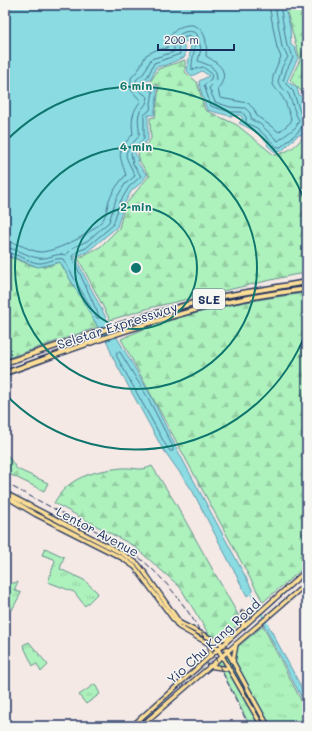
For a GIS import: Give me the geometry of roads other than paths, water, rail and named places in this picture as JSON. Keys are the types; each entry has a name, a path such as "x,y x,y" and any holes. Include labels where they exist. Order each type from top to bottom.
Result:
{"highway":[{"name":"Seletar Expressway","path":"5,363 100,331 212,298 307,282"},
{"name":"Seletar Expressway","path":"5,373 103,338 212,306 307,289"}],"main road":[{"name":"Lentor Avenue","path":"5,493 124,554 138,564 157,588 180,623 224,645"},
{"name":"Lentor Avenue","path":"5,496 35,514 122,558 135,567 179,626 209,642 218,649 262,726"},
{"name":"Yio Chu Kang Road","path":"132,726 307,570"},
{"name":"Yio Chu Kang Road","path":"141,726 307,582"},
{"path":"242,628 243,613"},
{"path":"214,640 223,640 234,636"},
{"path":"207,659 211,650 209,642"},
{"path":"233,663 236,644"},
{"path":"224,645 268,726"},
{"path":"209,666 229,668"}],"water":[{"path":"5,5 284,5 290,27 291,45 295,48 298,58 287,81 297,88 299,95 303,97 301,101 307,124 302,135 298,135 282,151 275,152 255,131 239,123 243,119 240,115 230,116 207,110 199,81 209,76 202,71 192,76 187,71 190,40 184,42 182,45 185,48 185,57 166,65 156,67 151,79 143,83 149,87 157,87 154,115 148,115 148,140 135,153 138,158 137,162 147,175 141,183 132,190 124,204 117,227 87,252 75,257 108,322 151,396 179,453 253,591 247,596 192,490 161,446 113,358 108,344 60,262 38,267 13,257 5,257"},
{"path":"267,623 307,698 307,708 264,625"}],"waterway":[{"path":"251,593 268,626"}],"railway":[{"path":"5,483 121,544 145,562 165,582 182,603 197,626 211,649 249,726"}]}
